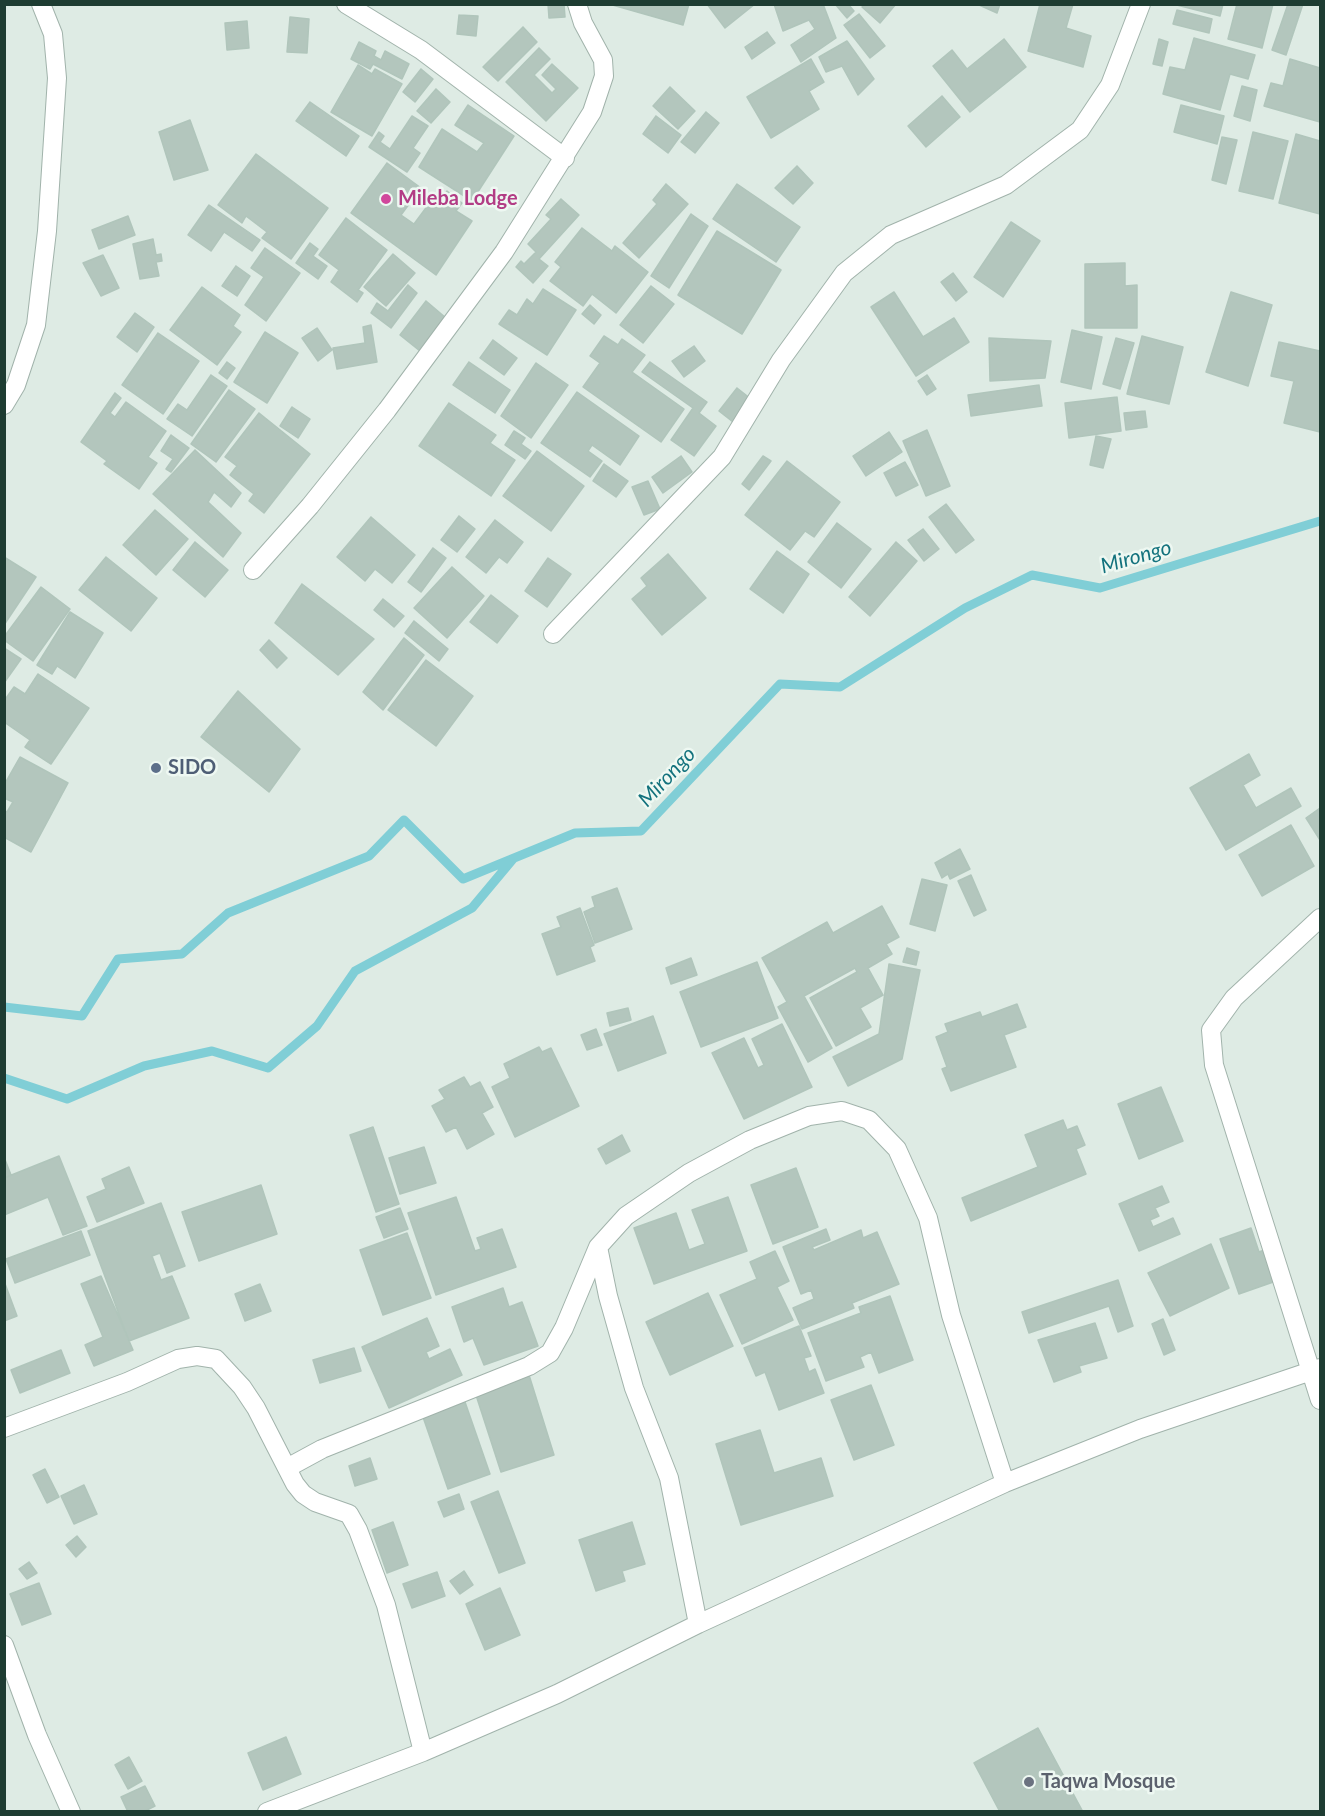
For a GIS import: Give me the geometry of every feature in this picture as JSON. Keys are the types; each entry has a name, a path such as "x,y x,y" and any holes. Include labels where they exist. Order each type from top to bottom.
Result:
{"street":[{"path":"4,405 16,385 36,325 47,231 57,78 53,34 41,4"},
{"path":"346,4 421,50 565,158"},
{"path":"253,570 310,506 387,410 504,252 592,112 604,76 603,60 583,23 577,4"},
{"path":"553,634 722,456 781,360 844,273 891,235 1006,185 1080,130 1110,85 1141,4"},
{"path":"1320,918 1234,998 1211,1030 1214,1065 1316,1369 1320,1400"},
{"path":"287,1468 322,1449 529,1366 550,1353 564,1328 598,1247 626,1216 688,1173 750,1140 809,1116 842,1112 869,1120 897,1149 928,1218 951,1315 1005,1482"},
{"path":"598,1247 608,1296 634,1388 669,1478 698,1624"},
{"path":"4,1428 107,1390 178,1359 197,1356 216,1359 242,1387 303,1494 315,1502 349,1514 358,1530 386,1605 423,1752"},
{"path":"267,1812 423,1752 558,1694 698,1624 1005,1482 1140,1429 1316,1369"},
{"path":"4,1645 37,1735 71,1812"}],"building":[{"path":"548,4 564,4 565,17 549,18"},
{"path":"609,4 689,4 683,25"},
{"path":"707,4 755,4 725,28"},
{"path":"774,4 823,4 836,38 801,62 791,45 815,29 809,20 783,31"},
{"path":"835,4 848,4 854,11 847,18"},
{"path":"865,4 896,4 880,23 862,7"},
{"path":"977,4 1000,4 997,13"},
{"path":"1040,4 1073,4 1066,28 1091,36 1083,67 1028,51"},
{"path":"1173,4 1223,4 1220,16"},
{"path":"1237,4 1273,4 1262,48 1228,39"},
{"path":"1288,4 1303,4 1286,55 1272,50"},
{"path":"1177,10 1212,19 1209,33 1173,24"},
{"path":"859,14 885,46 870,58 844,25"},
{"path":"459,15 478,16 476,36 457,34"},
{"path":"290,17 309,19 307,53 287,52"},
{"path":"247,21 249,48 227,50 225,23"},
{"path":"523,27 537,42 498,81 483,67"},
{"path":"767,32 775,43 752,59 745,47"},
{"path":"1194,38 1255,55 1248,79 1230,74 1220,110 1163,94 1170,67 1185,70"},
{"path":"1004,39 1026,67 970,112 933,66 952,50 967,69"},
{"path":"1159,39 1168,42 1162,66 1153,64"},
{"path":"847,41 874,79 858,95 842,66 826,72 819,57"},
{"path":"359,42 376,51 374,56 381,60 385,51 409,64 402,79 373,64 370,69 351,59"},
{"path":"539,48 550,59 534,75 552,93 556,89 542,75 552,64 578,88 546,121 506,82"},
{"path":"811,59 824,82 809,91 819,109 771,138 747,97"},
{"path":"1290,59 1320,68 1320,122 1264,106 1271,83 1283,86"},
{"path":"358,65 372,74 375,69 402,84 372,136 331,112"},
{"path":"421,69 433,79 415,102 403,92"},
{"path":"1242,86 1257,90 1250,121 1234,116"},
{"path":"670,87 695,111 678,129 653,106"},
{"path":"436,89 450,102 431,123 417,111"},
{"path":"942,96 960,117 926,147 908,126"},
{"path":"310,102 359,136 346,156 296,121"},
{"path":"468,105 514,136 472,201 419,167 442,129 477,152 484,143 455,125"},
{"path":"1181,105 1224,116 1217,144 1174,132"},
{"path":"706,112 719,123 695,153 681,142"},
{"path":"412,116 428,126 413,148 420,153 407,172 369,147 379,132 384,136 380,142 390,149"},
{"path":"656,116 681,135 668,153 643,134"},
{"path":"190,120 208,170 174,180 159,132"},
{"path":"1253,132 1288,141 1273,199 1239,191"},
{"path":"1296,134 1320,141 1320,214 1279,203"},
{"path":"1222,137 1237,140 1226,184 1212,180"},
{"path":"256,154 328,208 291,259 262,238 267,232 246,216 242,223 218,205"},
{"path":"387,163 421,188 401,215 414,224 434,197 439,201 447,191 462,203 456,211 472,221 436,275 351,213"},
{"path":"797,166 813,183 793,204 775,188"},
{"path":"666,184 688,204 639,258 623,243 657,204 653,200"},
{"path":"737,184 800,227 776,262 713,219"},
{"path":"561,199 579,215 539,259 548,266 533,283 516,267 521,261 524,264 536,252 528,244 551,219 546,215"},
{"path":"209,205 260,240 252,251 224,232 211,251 188,235"},
{"path":"691,214 708,226 669,288 651,276"},
{"path":"128,216 135,235 99,249 92,230"},
{"path":"346,218 387,250 358,290 363,293 357,302 331,282 339,270 319,255"},
{"path":"1011,222 1040,241 1003,297 974,277"},
{"path":"582,228 612,251 615,246 648,272 616,313 592,294 583,306 550,281 561,267 555,262"},
{"path":"717,231 781,270 742,334 678,295"},
{"path":"153,239 156,255 161,254 162,261 156,262 159,276 140,279 133,244"},
{"path":"310,243 318,249 313,256 327,266 318,279 296,263"},
{"path":"265,248 300,273 266,321 245,305 264,277 251,268"},
{"path":"393,254 415,273 386,306 364,287"},
{"path":"103,255 119,288 101,296 83,263"},
{"path":"1125,263 1125,286 1137,285 1137,328 1085,328 1085,264"},
{"path":"236,266 250,276 237,296 222,286"},
{"path":"953,273 967,292 956,301 941,282"},
{"path":"408,285 417,293 391,328 371,313 377,303 388,311"},
{"path":"651,286 674,304 643,343 620,325"},
{"path":"202,287 240,315 233,326 241,332 217,365 170,330"},
{"path":"543,289 576,310 547,355 499,324 509,310 517,315 527,299 533,304"},
{"path":"894,292 923,337 954,318 969,342 916,376 871,307"},
{"path":"1231,292 1272,305 1248,386 1206,372"},
{"path":"426,301 446,318 420,351 400,335"},
{"path":"590,305 601,315 594,324 582,314"},
{"path":"135,313 154,327 137,352 117,337"},
{"path":"371,325 377,362 337,369 333,348 365,343 363,327"},
{"path":"317,328 332,350 318,361 302,338"},
{"path":"1072,330 1102,337 1091,389 1061,382"},
{"path":"265,332 298,353 267,403 234,382"},
{"path":"158,333 199,361 163,414 122,385"},
{"path":"604,336 618,345 622,339 645,355 632,372 684,409 661,442 583,387 600,363 590,356"},
{"path":"1142,336 1183,347 1169,404 1127,394"},
{"path":"989,338 1051,341 1045,378 990,381"},
{"path":"1116,338 1134,343 1120,389 1103,384"},
{"path":"493,340 517,358 504,375 480,358"},
{"path":"1279,342 1320,351 1320,432 1284,423 1294,381 1271,376"},
{"path":"694,346 705,361 684,377 672,361"},
{"path":"227,362 235,368 227,379 219,373"},
{"path":"469,362 510,390 495,413 453,385"},
{"path":"650,362 707,402 699,413 716,426 694,456 671,440 693,408 642,372"},
{"path":"536,363 568,385 531,438 501,416"},
{"path":"211,375 227,386 192,436 167,419 178,404 187,410"},
{"path":"927,375 936,389 927,395 918,381"},
{"path":"1039,385 1042,406 971,416 968,395"},
{"path":"737,388 751,399 733,422 719,411"},
{"path":"229,390 255,409 216,462 191,444"},
{"path":"577,392 639,436 620,465 592,445 588,451 602,461 590,477 541,443"},
{"path":"115,393 121,398 110,413 115,417 126,402 166,431 148,457 157,463 139,489 104,464 107,461 81,442"},
{"path":"1117,397 1121,431 1069,438 1065,403"},
{"path":"449,403 496,435 490,443 515,460 491,496 419,446"},
{"path":"292,407 310,419 298,438 280,426"},
{"path":"1145,411 1147,427 1126,430 1124,413"},
{"path":"259,413 310,454 264,513 249,501 254,494 230,475 237,466 225,457"},
{"path":"927,430 950,486 926,496 903,441"},
{"path":"514,431 525,438 521,444 531,451 525,459 505,445"},
{"path":"889,432 902,452 866,476 853,456"},
{"path":"171,435 189,448 171,472 166,469 173,459 161,451"},
{"path":"1096,436 1111,439 1103,468 1090,465"},
{"path":"195,450 241,493 231,507 214,492 208,502 241,533 223,557 153,494"},
{"path":"537,451 584,486 551,531 503,496"},
{"path":"681,456 692,472 663,493 652,477"},
{"path":"763,456 771,461 749,490 742,484"},
{"path":"787,461 840,502 814,537 805,531 790,550 745,515"},
{"path":"905,462 918,485 896,496 884,473"},
{"path":"604,464 628,481 616,497 593,481"},
{"path":"648,481 660,509 644,515 632,487"},
{"path":"946,504 974,540 956,553 929,517"},
{"path":"155,510 188,539 156,575 123,545"},
{"path":"459,516 475,529 457,552 441,540"},
{"path":"371,517 415,555 392,583 375,569 365,581 337,557"},
{"path":"495,520 523,542 507,563 499,557 486,573 466,557"},
{"path":"837,523 871,549 841,588 808,562"},
{"path":"923,529 939,549 924,561 908,540"},
{"path":"195,542 228,570 205,597 173,570"},
{"path":"896,542 917,561 870,616 849,597"},
{"path":"433,548 446,558 421,592 408,582"},
{"path":"777,551 809,574 783,613 750,589"},
{"path":"668,554 706,598 662,635 632,599 647,586 641,578"},
{"path":"4,557 36,577 4,625"},
{"path":"106,557 157,598 131,631 79,590"},
{"path":"548,558 571,574 547,607 525,591"},
{"path":"452,567 484,596 447,638 414,608"},
{"path":"302,584 374,639 338,675 275,623"},
{"path":"41,587 70,609 33,661 4,640 4,637"},
{"path":"491,595 518,616 497,643 470,622"},
{"path":"383,599 404,616 394,627 374,610"},
{"path":"70,612 103,633 75,678 57,666 52,674 37,665"},
{"path":"414,621 448,649 439,661 405,633"},
{"path":"404,638 424,655 383,710 363,692"},
{"path":"269,640 287,658 277,668 260,650"},
{"path":"4,648 21,659 4,683"},
{"path":"426,660 473,696 436,746 388,710"},
{"path":"38,674 89,708 51,764 25,747 30,740 4,722 4,701 14,687 25,694"},
{"path":"238,691 300,749 269,792 201,737"},
{"path":"1249,754 1260,775 1243,785 1256,808 1291,788 1301,806 1226,850 1190,788"},
{"path":"20,757 68,783 31,852 4,837 4,810 7,812 13,802 4,798 4,785"},
{"path":"1320,808 1320,840 1306,818"},
{"path":"1291,825 1314,866 1262,896 1239,855"},
{"path":"960,849 970,869 950,879 948,874 942,878 935,863"},
{"path":"971,875 986,910 974,916 958,881"},
{"path":"922,879 947,885 935,931 910,924"},
{"path":"617,888 632,929 595,943 584,912 595,907 592,897"},
{"path":"882,906 899,937 886,944 892,954 868,968 883,995 860,1008 871,1027 836,1046 810,998 857,972 855,968 804,996 832,1048 808,1062 778,1007 787,1002 762,958 827,922 833,933"},
{"path":"580,908 594,945 590,947 595,961 557,975 542,934 561,927 557,917"},
{"path":"907,948 919,952 916,965 903,962"},
{"path":"691,958 697,975 671,984 666,968"},
{"path":"757,962 778,1018 701,1047 680,992"},
{"path":"889,964 920,970 902,1059 848,1086 833,1057 879,1034"},
{"path":"1017,1004 1026,1027 1004,1035 1016,1067 951,1091 942,1069 947,1067 936,1037 948,1032 945,1024 980,1012 982,1017"},
{"path":"628,1008 631,1020 610,1026 607,1013"},
{"path":"653,1016 666,1053 618,1071 604,1034"},
{"path":"782,1024 812,1087 744,1119 712,1053 744,1038 758,1068 764,1065 752,1039"},
{"path":"596,1029 602,1045 587,1050 581,1035"},
{"path":"539,1047 542,1052 551,1048 579,1106 515,1137 492,1087 510,1078 504,1064"},
{"path":"464,1077 470,1087 480,1082 493,1107 482,1113 494,1134 467,1149 456,1127 446,1132 432,1106 445,1099 439,1090"},
{"path":"1161,1087 1183,1141 1139,1159 1118,1104"},
{"path":"1063,1120 1067,1130 1077,1126 1085,1145 1076,1149 1086,1174 971,1221 962,1198 1038,1167 1025,1135"},
{"path":"373,1127 399,1204 376,1212 350,1135"},
{"path":"622,1135 630,1151 606,1164 598,1149"},
{"path":"424,1147 436,1183 400,1194 389,1158"},
{"path":"59,1156 87,1226 63,1235 48,1197 4,1215 4,1178"},
{"path":"4,1157 11,1175 4,1178"},
{"path":"129,1167 144,1203 97,1222 87,1197 106,1189 102,1179"},
{"path":"796,1168 818,1227 773,1244 751,1185"},
{"path":"261,1185 277,1234 199,1261 182,1212"},
{"path":"1162,1186 1169,1202 1155,1208 1159,1216 1150,1220 1153,1227 1173,1218 1180,1234 1139,1251 1119,1204"},
{"path":"456,1197 475,1251 481,1249 477,1238 502,1229 516,1267 436,1295 408,1213"},
{"path":"728,1197 747,1251 654,1284 634,1228 676,1213 689,1250 705,1244 692,1210"},
{"path":"161,1203 185,1266 167,1273 160,1253 152,1256 161,1280 172,1276 189,1318 129,1341 88,1231"},
{"path":"400,1208 408,1229 384,1238 376,1217"},
{"path":"1251,1228 1259,1252 1267,1249 1279,1280 1239,1294 1220,1239"},
{"path":"826,1229 830,1240 812,1247 814,1250 861,1230 863,1238 877,1232 899,1284 852,1303 854,1308 802,1329 793,1308 814,1299 811,1290 801,1294 783,1247"},
{"path":"81,1231 90,1255 15,1283 6,1259"},
{"path":"407,1233 431,1298 383,1315 360,1250"},
{"path":"1211,1244 1229,1288 1170,1316 1148,1273"},
{"path":"775,1251 789,1281 777,1287 793,1320 742,1344 720,1295 757,1279 750,1262"},
{"path":"101,1276 133,1350 94,1366 85,1345 103,1337 81,1284"},
{"path":"1118,1280 1133,1326 1118,1332 1109,1306 1029,1333 1022,1312"},
{"path":"4,1281 17,1316 4,1321"},
{"path":"260,1284 271,1311 245,1321 235,1294"},
{"path":"503,1288 509,1307 522,1302 538,1346 484,1365 473,1338 464,1342 452,1307"},
{"path":"708,1293 733,1346 670,1375 646,1322"},
{"path":"890,1296 913,1360 879,1373 871,1352 860,1357 864,1367 826,1381 808,1333 861,1313 859,1307"},
{"path":"427,1318 439,1346 426,1352 429,1359 450,1349 462,1375 389,1408 362,1347"},
{"path":"1163,1319 1175,1350 1164,1355 1152,1324"},
{"path":"1095,1323 1107,1358 1079,1366 1081,1372 1054,1382 1038,1340"},
{"path":"799,1326 811,1356 804,1358 809,1372 815,1369 824,1393 779,1410 765,1372 756,1376 744,1348"},
{"path":"354,1348 361,1371 320,1383 313,1360"},
{"path":"61,1350 70,1373 20,1393 11,1370"},
{"path":"529,1375 554,1455 501,1472 475,1392"},
{"path":"871,1385 894,1445 854,1460 831,1400"},
{"path":"465,1402 490,1474 448,1489 423,1417"},
{"path":"760,1430 774,1473 821,1458 833,1496 741,1525 716,1444"},
{"path":"370,1458 377,1479 355,1486 349,1466"},
{"path":"45,1469 59,1497 47,1503 33,1475"},
{"path":"84,1485 97,1514 74,1524 61,1496"},
{"path":"498,1491 525,1563 499,1573 471,1502"},
{"path":"459,1494 464,1509 444,1517 438,1502"},
{"path":"393,1522 408,1565 387,1573 372,1530"},
{"path":"632,1522 645,1564 622,1571 625,1581 596,1591 579,1540"},
{"path":"77,1536 86,1547 76,1557 66,1545"},
{"path":"29,1562 37,1573 27,1579 19,1569"},
{"path":"464,1571 473,1585 460,1594 450,1581"},
{"path":"437,1572 445,1596 412,1608 403,1584"},
{"path":"39,1583 51,1614 22,1625 10,1594"},
{"path":"500,1588 520,1635 485,1650 466,1604"},
{"path":"1038,1728 1083,1812 1000,1812 974,1763"},
{"path":"286,1737 301,1774 263,1790 248,1753"},
{"path":"129,1757 142,1781 128,1789 115,1765"},
{"path":"145,1786 155,1806 143,1812 128,1812 121,1797"}],"waterway":[{"name":"Mirongo","path":"4,1007 82,1016 118,959 182,954 228,913 369,856 404,820 463,879 575,833 641,831 780,684 840,687 965,608 1032,575 1100,588 1320,521"},
{"path":"4,1078 67,1099 144,1066 212,1051 268,1068 317,1026 355,971 472,908 513,859"}],"place":[{"name":"Mileba Lodge","path":"386,199"},
{"name":"SIDO","path":"156,768"},
{"name":"Taqwa Mosque","path":"1029,1782"}]}
